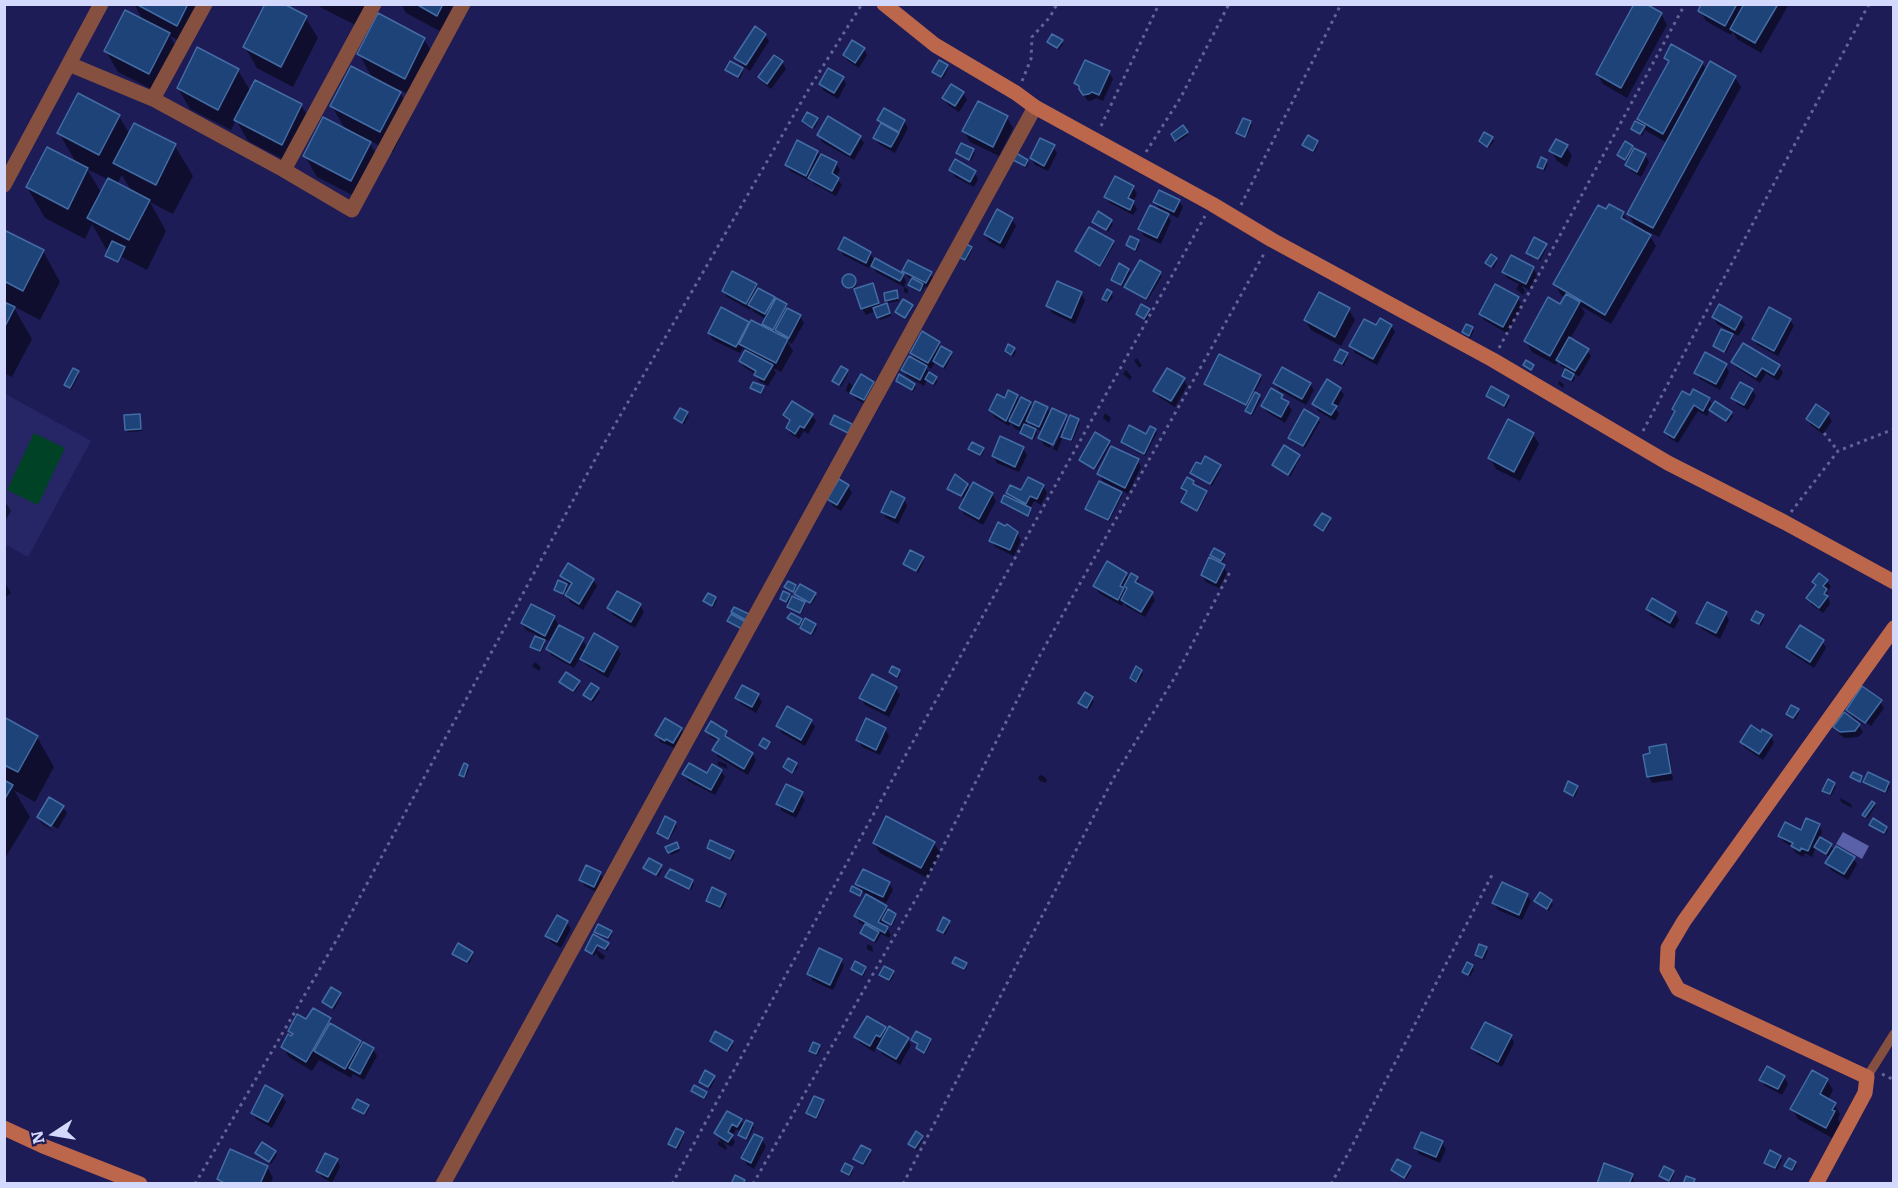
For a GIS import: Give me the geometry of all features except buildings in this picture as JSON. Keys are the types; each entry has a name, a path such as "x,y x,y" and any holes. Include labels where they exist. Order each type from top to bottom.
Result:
{"street":[{"path":"4,185 101,4"},
{"path":"153,99 206,4"},
{"path":"284,170 374,4"},
{"path":"69,64 153,99 284,170 352,210 463,4"},
{"path":"884,4 935,45 1016,93 1035,107 1492,360 1668,463 1784,522 1893,582"},
{"path":"443,1184 1035,107"},
{"path":"1816,1184 1865,1093 1867,1077 1678,988 1667,969 1668,948 1733,851 1893,628"},
{"path":"4,1128 140,1184"}],"lane":[{"path":"1867,1077 1893,1034"}],"path":[{"path":"195,1184 340,934 598,454 810,87 862,4"},
{"path":"1016,93 1030,59 1032,37 1050,17 1057,4"},
{"path":"1095,139 1159,4"},
{"path":"1138,164 1181,97 1229,4"},
{"path":"1235,218 1341,4"},
{"path":"1492,360 1685,4"},
{"path":"1636,443 1869,4"},
{"path":"672,1184 915,738 1212,204"},
{"path":"753,1184 921,890 1039,657 1272,240"},
{"path":"1784,522 1838,451 1893,429"},
{"path":"1824,433 1838,451"},
{"path":"903,1184 1113,779 1175,677 1231,570"},
{"path":"1331,1184 1492,873"}],"shaded area":[{"path":"4,393 91,441 28,557 5,544"}],"green space":[{"path":"34,433 65,448 38,505 7,490"}],"water":[{"path":"1843,832 1869,846 1862,859 1836,844"}]}
